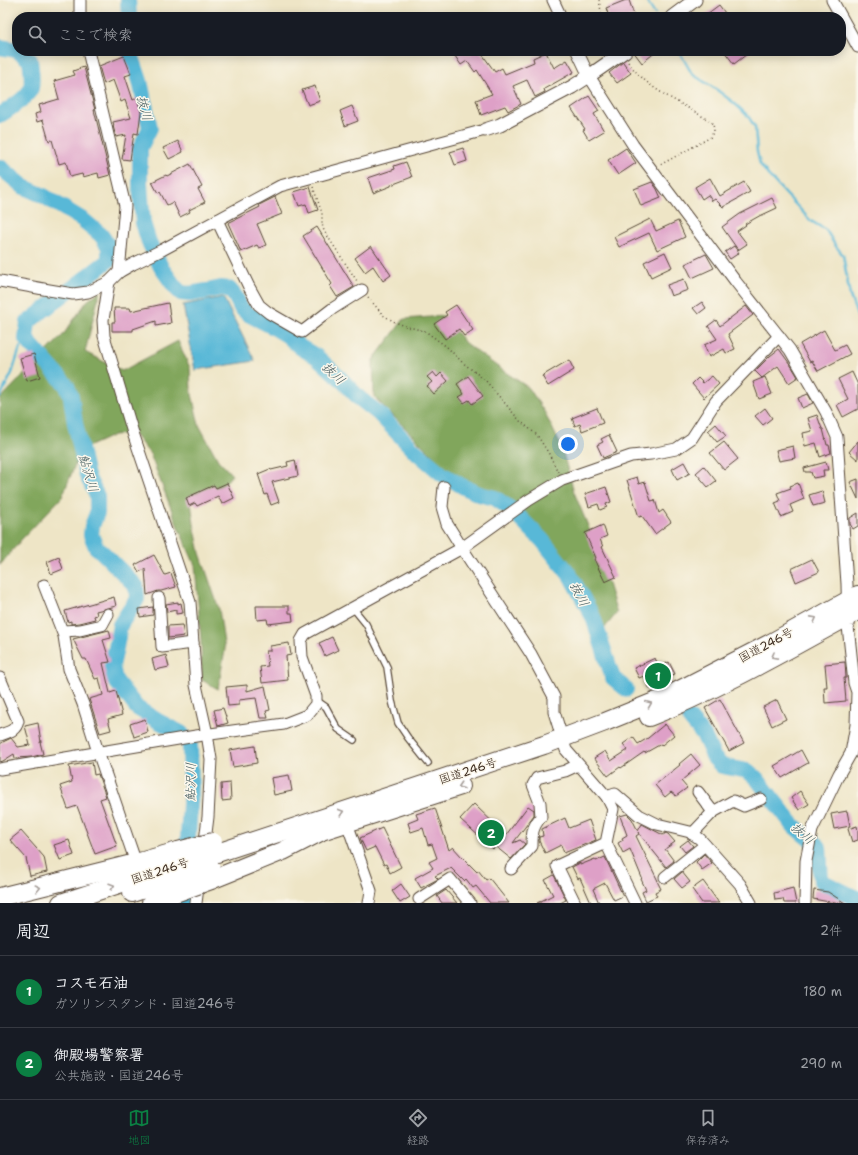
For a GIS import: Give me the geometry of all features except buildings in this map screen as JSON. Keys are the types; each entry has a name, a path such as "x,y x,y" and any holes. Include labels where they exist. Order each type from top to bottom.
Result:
{"highway":[{"name":"国道246号","path":"321,825 347,823 466,785 564,745 664,698 769,644 853,606"},
{"name":"国道246号","path":"321,825 469,771 564,745"},
{"path":"151,903 177,872 212,861 281,823 321,825"},
{"path":"0,897 136,864 177,872 212,861 283,851 321,825"},
{"name":"国道246号","path":"61,903 177,872"},
{"name":"国道246号","path":"101,903 177,872"}],"street":[{"path":"80,0 80,12"},
{"path":"553,0 559,12"},
{"path":"679,12 695,0"},
{"path":"832,0 838,12"},
{"path":"846,26 858,48"},
{"path":"89,56 125,206 119,272"},
{"path":"579,56 589,76 633,145 736,282 790,350 826,412 837,438 853,606 854,683 857,692 856,725 851,753 839,774 812,830 806,861 805,903"},
{"path":"0,281 73,294 88,292 109,282 119,272 161,251 280,186 500,125 572,87 618,56"},
{"path":"217,220 259,305 302,332 332,309 362,290"},
{"path":"109,282 103,320 104,336 133,433 190,602 196,685 211,759 208,817 196,903"},
{"path":"0,769 207,734 284,724 307,714 316,704 316,696 302,657 301,641 305,634 462,548 519,507 562,480 631,456 676,449 692,438 716,401 779,336"},
{"path":"444,488 442,507 447,524 531,654 554,697 554,712 564,745 578,765 607,797 613,809 606,843 636,903"},
{"path":"44,586 64,636 69,669 83,704 136,864"},
{"path":"159,598 162,647 193,643"},
{"path":"62,631 80,630 102,625 108,614"},
{"path":"0,678 18,721 17,726 12,730 0,735"},
{"path":"511,869 532,846 532,834 535,823 541,817 540,803 533,785 537,778 566,771 578,765"},
{"path":"698,792 713,812"},
{"path":"607,797 615,794 639,815 657,824 690,832 700,839 740,884 751,903"},
{"path":"692,834 713,812 733,801 744,806 760,799"},
{"path":"347,823 371,891 369,903"},
{"path":"575,903 557,866 606,843"},
{"path":"665,877 705,845"},
{"path":"419,899 450,879 470,903"}],"lane":[{"path":"353,608 366,624 387,667 392,701 398,723 428,763"},
{"path":"316,700 326,707 338,729 354,740"}],"path":[{"path":"599,0 601,12"},
{"path":"626,56 636,72 650,86 713,124 714,130 711,137 651,169"},
{"path":"310,177 322,213 322,224 324,231 362,290 383,315 395,322 425,331 447,347 462,362 485,380 520,420 537,435 562,480"}],"green space":[{"path":"100,291 85,352 122,371 178,341 190,368 191,390 199,425 218,460 232,475 223,485 190,495 200,553 219,609 225,650 218,689 202,680 201,640 195,565 178,527 150,454 133,433 114,435 81,450 62,497 21,540 0,565 0,399 63,335 87,301"},
{"path":"444,316 465,343 529,388 545,413 561,446 574,492 597,548 617,613 602,631 565,560 495,506 454,477 374,397 373,360 404,319"}],"water":[{"path":"223,297 255,361 195,370 183,305"}],"waterway":[{"name":"抜川","path":"128,0 129,12"},
{"path":"646,0 654,12"},
{"name":"鮎沢川","path":"0,47 12,49"},
{"name":"鮎沢川","path":"0,115 13,107 29,92 31,88 32,78 30,60 25,56"},
{"name":"抜川","path":"132,56 140,81 150,128 140,148 140,184 143,223 149,242 161,267 175,287 181,293 189,294 221,288 229,289 235,296 241,308 248,314 288,336 300,347 317,357 359,398 378,413 414,450 442,474 479,494 495,498 512,510 542,540 570,575 593,617 613,678 626,689"},
{"path":"682,56 692,74 717,90 748,116 755,127 757,152 760,164 768,175 811,221 826,230 843,255 850,296 858,318"},
{"name":"鮎沢川","path":"0,167 24,187 42,195 83,220 101,235 109,247 109,260 28,322 26,339 67,386 71,397 75,423 87,476 97,496 97,513 92,526 91,535 96,547 136,586 137,599 120,625 112,666 115,680 137,708 181,733 190,745 191,788 184,903"},
{"path":"0,397 12,373 20,348 26,339"},
{"name":"抜川","path":"690,719 704,736 714,758 722,766 748,771 757,779 794,826 819,847 821,881 858,899"}],"place":[{"name":"コスモ石油","path":"658,676"},
{"name":"御殿場警察署","path":"491,833"}]}
